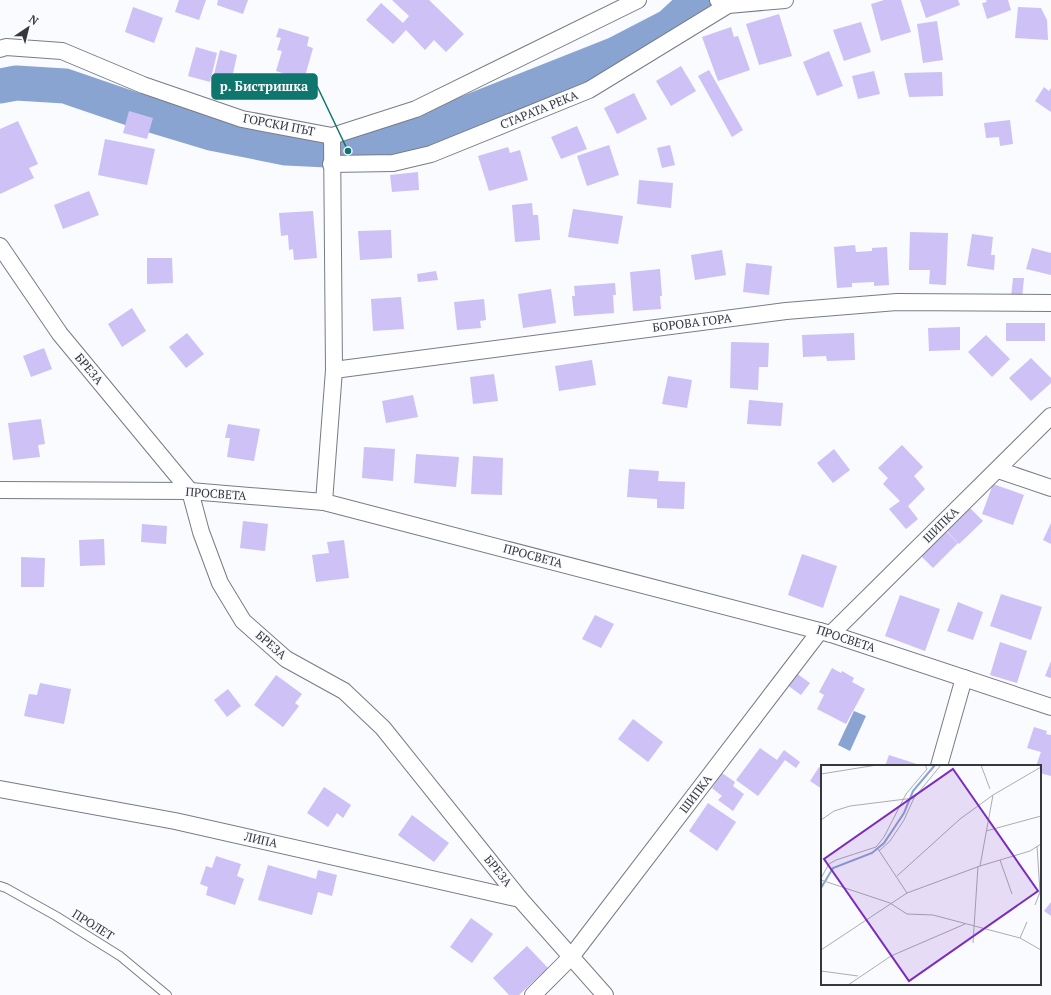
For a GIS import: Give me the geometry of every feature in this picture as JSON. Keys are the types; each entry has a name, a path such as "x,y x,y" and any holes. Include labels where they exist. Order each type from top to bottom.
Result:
{"street":[{"name":"ГОРСКИ ПЪТ","path":"0,49 6,47 62,51 143,84 242,119 332,136 416,109 638,0"},
{"path":"724,3 785,0"},
{"name":"СТАРАТА РЕКА","path":"331,164 393,163 431,154 589,90 724,3"},
{"path":"324,502 334,370 331,164 332,136"},
{"name":"БРЕЗА","path":"0,246 60,334 190,491 201,532 220,583 243,621 286,659 344,692 383,728 520,899 605,995"},
{"name":"БОРОВА ГОРА","path":"334,370 786,311 897,302 1051,303"},
{"name":"ШИПКА","path":"533,995 571,957 826,632 998,470 1051,416"},
{"path":"998,470 1051,488"},
{"name":"ПРОСВЕТА","path":"0,490 190,491 324,502 826,632 1051,707"},
{"path":"939,765 964,678"},
{"name":"ЛИПА","path":"0,789 175,821 520,899"}],"lane":[{"name":"ПРОЛЕТ","path":"0,886 56,916 120,956 167,995"}],"water":[{"path":"854,711 866,716 850,751 838,745"}],"building":[{"path":"179,0 206,0 199,20 175,12"},
{"path":"218,0 248,0 243,14 217,5"},
{"path":"392,0 429,0 464,34 446,52 434,40 425,50 406,30 393,44 366,20 381,3 403,23 409,16"},
{"path":"884,0 901,0 911,32 881,41 871,4"},
{"path":"920,0 958,0 960,5 926,18"},
{"path":"986,0 1008,0 1011,10 987,19 982,3 987,2"},
{"path":"133,7 163,18 154,43 125,32"},
{"path":"1018,7 1041,8 1047,20 1048,40 1015,38"},
{"path":"779,14 792,56 759,65 746,24"},
{"path":"937,21 943,60 923,63 917,24"},
{"path":"861,22 871,52 844,61 833,30"},
{"path":"731,27 734,37 738,36 750,70 718,81 702,37"},
{"path":"279,28 309,37 307,46 313,48 304,80 276,71 282,51 277,50 281,38 276,37"},
{"path":"196,47 217,53 210,82 188,76"},
{"path":"220,50 237,55 230,87 212,82"},
{"path":"829,51 843,86 817,96 803,62"},
{"path":"681,66 696,91 671,106 656,81"},
{"path":"709,70 743,130 732,137 698,76"},
{"path":"874,71 880,94 858,99 852,76"},
{"path":"942,72 943,96 909,97 904,73"},
{"path":"1044,87 1049,91 1051,88 1051,112 1035,101"},
{"path":"634,93 647,119 617,134 604,108"},
{"path":"129,111 153,118 147,139 123,133"},
{"path":"1010,120 1013,144 1000,146 999,137 986,138 984,123"},
{"path":"18,121 38,164 29,168 34,178 0,194 0,129"},
{"path":"577,126 587,149 561,159 551,137"},
{"path":"105,139 155,149 147,185 98,175"},
{"path":"609,145 619,175 587,186 577,156"},
{"path":"670,145 675,165 662,168 657,148"},
{"path":"508,147 510,153 520,150 528,180 489,191 478,156"},
{"path":"418,172 419,190 392,192 390,175"},
{"path":"639,180 673,183 671,208 637,204"},
{"path":"89,191 99,215 63,229 54,205"},
{"path":"532,203 533,215 538,215 540,240 515,242 512,205"},
{"path":"573,209 623,216 618,244 568,237"},
{"path":"313,211 317,258 294,260 293,249 289,250 288,235 281,236 279,213"},
{"path":"391,230 392,258 360,260 358,231"},
{"path":"910,232 948,233 946,285 929,284 930,270 909,270"},
{"path":"972,234 993,237 991,255 995,255 994,270 967,266"},
{"path":"855,245 856,252 872,251 872,248 887,247 889,285 874,286 874,282 852,283 852,287 837,288 834,247"},
{"path":"1032,248 1051,253 1051,275 1026,269"},
{"path":"722,250 726,275 695,280 691,255"},
{"path":"147,258 172,258 173,283 147,284"},
{"path":"746,263 772,266 769,295 743,292"},
{"path":"660,269 662,296 660,296 661,309 633,311 630,272"},
{"path":"436,271 438,280 418,282 417,274"},
{"path":"1013,278 1024,278 1022,298 1011,297"},
{"path":"615,283 616,295 613,295 614,313 574,316 572,296 575,296 574,286"},
{"path":"551,289 556,323 523,328 518,294"},
{"path":"401,297 404,329 373,331 371,299"},
{"path":"484,299 486,320 480,321 481,328 457,330 454,302"},
{"path":"132,308 146,331 122,347 108,324"},
{"path":"1006,323 1045,323 1045,341 1006,341"},
{"path":"960,327 960,350 929,351 928,328"},
{"path":"187,333 204,354 186,368 169,347"},
{"path":"854,333 855,360 827,361 826,356 803,357 802,335"},
{"path":"986,335 1010,359 992,377 968,352"},
{"path":"731,342 769,343 768,367 759,367 758,390 730,388"},
{"path":"44,348 52,369 31,377 23,356"},
{"path":"1031,358 1051,378 1051,383 1031,401 1009,378"},
{"path":"592,360 596,385 559,391 555,366"},
{"path":"494,374 498,401 473,404 470,377"},
{"path":"668,376 692,380 687,408 662,404"},
{"path":"413,395 418,417 386,423 382,401"},
{"path":"749,400 783,403 781,426 747,424"},
{"path":"41,419 45,444 38,445 40,457 13,460 8,423"},
{"path":"228,424 260,429 254,461 227,457 230,438 225,438"},
{"path":"902,445 923,467 914,476 925,489 908,506 918,519 906,529 889,509 900,501 883,484 888,478 878,468"},
{"path":"364,447 395,449 393,481 362,478"},
{"path":"834,449 850,470 833,483 817,463"},
{"path":"416,454 459,457 456,487 414,483"},
{"path":"473,456 503,458 502,495 471,494"},
{"path":"629,469 659,471 658,481 685,482 684,509 657,508 657,499 627,497"},
{"path":"993,484 1024,495 1013,525 982,514"},
{"path":"969,507 983,521 959,544 946,530"},
{"path":"243,521 268,524 265,551 240,548"},
{"path":"1051,523 1051,544 1043,540"},
{"path":"142,524 167,526 166,544 141,542"},
{"path":"945,530 958,543 933,568 920,555"},
{"path":"104,539 105,565 80,566 79,540"},
{"path":"344,540 349,578 316,582 312,555 329,553 327,542"},
{"path":"802,554 837,566 823,608 788,595"},
{"path":"21,557 45,558 44,587 21,587"},
{"path":"1001,594 1042,607 1031,640 990,626"},
{"path":"900,595 940,609 925,651 885,636"},
{"path":"958,602 983,612 973,640 947,631"},
{"path":"595,615 614,624 601,648 582,639"},
{"path":"1000,642 1027,651 1017,683 990,675"},
{"path":"1051,661 1051,678 1045,676"},
{"path":"832,668 841,673 842,671 854,678 852,682 865,689 846,724 817,709 824,695 819,692"},
{"path":"796,673 810,683 801,695 787,685"},
{"path":"276,675 302,694 295,703 299,706 283,727 254,705"},
{"path":"40,683 71,689 64,724 24,716 29,694 37,695"},
{"path":"228,689 241,706 227,717 214,700"},
{"path":"633,719 663,742 648,762 618,739"},
{"path":"1034,727 1047,731 1046,734 1051,735 1051,776 1041,773 1041,765 1036,765 1041,752 1027,748"},
{"path":"760,748 777,760 784,750 800,762 796,768 785,760 758,796 736,780"},
{"path":"889,755 920,765 885,765"},
{"path":"819,767 821,768 821,788 810,781"},
{"path":"722,773 735,782 733,786 744,794 733,811 718,800 722,796 712,788"},
{"path":"324,787 351,805 343,818 337,813 328,827 307,813"},
{"path":"708,803 736,822 717,851 689,831"},
{"path":"412,815 449,843 434,862 398,835"},
{"path":"216,856 241,864 237,876 244,879 235,905 206,895 208,887 200,884 206,866 212,868"},
{"path":"268,865 316,879 318,870 337,875 332,896 318,892 312,915 258,900"},
{"path":"1051,902 1051,916 1044,911"},
{"path":"471,918 493,934 472,963 450,947"},
{"path":"527,946 548,968 519,995 509,995 493,978"}],"waterway":[{"path":"0,86 16,83 65,86 138,111 211,133 286,148 348,151 391,143 616,54 670,26 698,0"}],"place":[{"name":"р. Бистришка","path":"348,151"}]}
